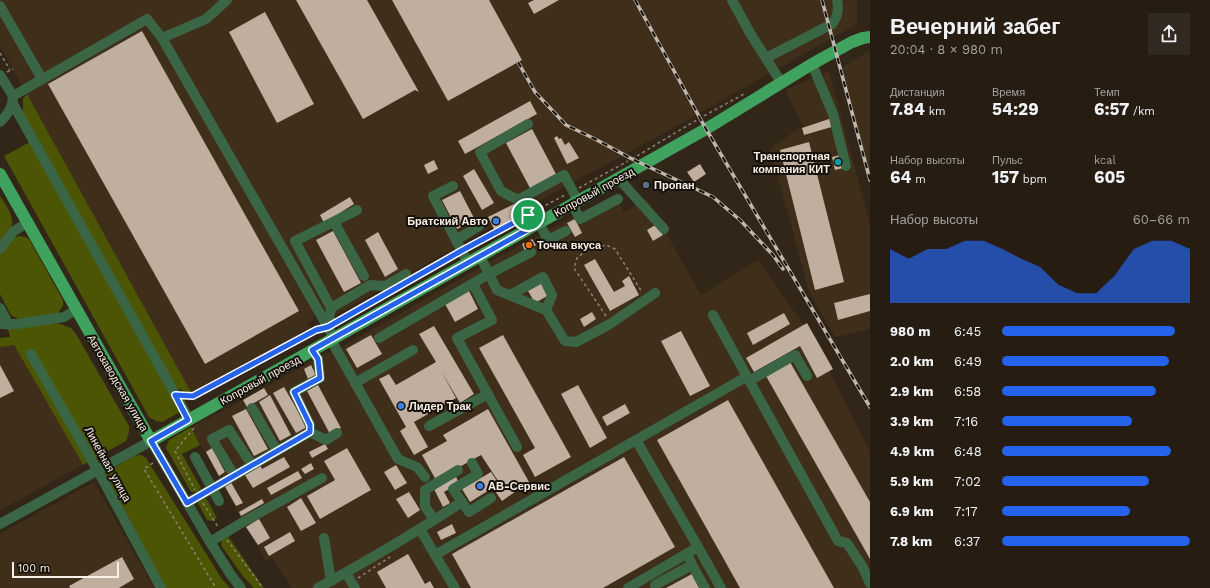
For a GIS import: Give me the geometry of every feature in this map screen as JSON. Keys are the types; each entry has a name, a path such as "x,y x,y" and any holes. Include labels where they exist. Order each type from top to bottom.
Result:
{"main road":[{"name":"Копровый проезд","path":"151,441 312,350 331,335 468,263 533,221 618,178 706,129 812,64 852,42 870,37"},
{"name":"Автозаводская улица","path":"0,174 151,441"}],"street":[{"path":"162,38 206,19 227,0"},
{"path":"732,0 750,33 781,82"},
{"path":"766,58 832,24 836,19 838,7 837,0"},
{"path":"0,6 42,79"},
{"path":"0,122 7,115 13,100 42,79 148,19 162,38 331,335 355,383 398,458 417,467 425,476"},
{"path":"812,64 833,114 846,166"},
{"path":"0,75 188,420"},
{"path":"528,124 480,152 501,190 518,200 548,240 566,231"},
{"path":"518,200 564,175 580,219 618,199"},
{"path":"618,178 664,229"},
{"path":"453,186 433,196 468,263"},
{"path":"331,335 331,308 295,241 357,210"},
{"path":"334,222 364,276"},
{"path":"0,249 14,231 27,223"},
{"path":"456,240 479,226"},
{"path":"379,338 489,274 531,252"},
{"path":"480,256 497,290 546,310 565,341 576,342 610,324 651,296"},
{"path":"331,308 370,285 385,286 410,276"},
{"path":"510,295 543,277 552,294 546,310"},
{"path":"473,284 492,320 457,338 517,447"},
{"path":"0,308 4,324 64,317 76,310"},
{"path":"713,315 747,379 838,541 847,543 869,579"},
{"path":"310,432 310,425 294,392 320,378 318,359 312,350"},
{"path":"355,383 413,350"},
{"name":"Линейная улица","path":"31,354 98,470 161,588"},
{"path":"435,555 636,440 747,379 795,355 807,376"},
{"path":"429,426 488,394"},
{"path":"252,408 277,451"},
{"path":"234,475 212,439 230,430 252,465"},
{"path":"310,432 326,440 337,433"},
{"path":"187,503 310,432"},
{"path":"636,440 721,588"},
{"path":"0,524 151,441"},
{"name":"Автозаводская улица","path":"151,441 210,542 240,588"},
{"path":"195,457 219,501"},
{"path":"472,463 478,474 453,489 469,512 491,498"},
{"path":"434,520 425,506 426,490 458,470"},
{"path":"210,542 322,478"},
{"path":"318,588 420,529 462,502"},
{"path":"420,529 455,588"},
{"path":"324,538 331,581"},
{"path":"628,588 698,547"},
{"path":"688,552 692,565 705,588"},
{"path":"655,585 692,565"},
{"path":"346,573 353,585"}],"path":[{"path":"0,54 10,70"},
{"path":"410,276 461,251 533,221 574,199 632,159 748,91"},
{"path":"610,324 574,268 577,258 587,250 606,245 615,249 651,296"},
{"path":"175,395 193,396 316,330 331,335 388,293"},
{"path":"161,459 144,469 216,588"},
{"path":"353,585 391,557"}],"shaded area":[{"path":"0,0 857,0 857,24 664,133 484,231 338,314 323,311 307,323 310,328 192,394 0,46"},
{"path":"870,50 870,189 839,69"},
{"path":"829,71 870,224 870,329 835,337 809,292 770,148 803,126 785,90"},
{"path":"614,195 624,212 647,199 701,295 758,260 813,338 870,452 870,588 292,588 272,557 266,561 191,427 243,400 318,357 343,346 493,260"},
{"path":"10,338 83,465 0,510 0,339"},
{"path":"94,482 154,588 0,588 0,534"}],"green space":[{"path":"27,94 192,394 176,388 23,113 23,99"},
{"path":"30,142 180,412 162,422 156,421 149,417 4,156"},
{"path":"0,196 10,212 12,226 0,243"},
{"path":"19,236 29,239 63,300 63,306 58,313 20,320 11,315 0,294 0,253 14,238"},
{"path":"58,323 71,328 76,334 129,426 126,441 83,465 14,345 0,347 0,338 10,337 8,329"},
{"path":"191,427 200,445 182,454 201,488 197,492 191,492 166,448 169,440"},
{"path":"141,455 146,458 222,579 230,588 166,588 105,473 134,456"},
{"path":"205,496 217,518 212,521 207,520 198,503 198,500"},
{"path":"228,536 264,588 254,588 242,575 221,545 222,540"}],"building":[{"path":"296,0 367,0 419,92 415,90 363,119"},
{"path":"392,0 489,0 522,60 448,101"},
{"path":"534,0 559,0 534,14 528,3"},
{"path":"265,12 314,104 277,123 229,32"},
{"path":"142,31 299,311 205,364 48,84"},
{"path":"530,101 537,114 465,154 458,141"},
{"path":"832,118 835,126 804,135 802,128"},
{"path":"532,129 556,174 530,188 506,143"},
{"path":"557,136 559,139 561,138 565,145 569,142 579,158 567,164 554,138"},
{"path":"809,142 844,282 815,290 780,150"},
{"name":"Транспортная компания КИТ","path":"840,155 843,168 835,170 832,157"},
{"path":"434,160 438,169 428,174 424,165"},
{"path":"700,164 706,174 694,182 687,172"},
{"path":"474,169 494,203 482,210 463,176"},
{"path":"460,191 475,220 457,229 442,200"},
{"path":"350,197 354,204 324,223 320,215"},
{"path":"514,204 520,216 494,229 488,217"},
{"path":"575,219 582,233 575,237 567,223"},
{"path":"657,224 663,235 653,241 647,230"},
{"path":"333,231 361,283 344,292 316,240"},
{"path":"378,232 398,269 385,277 365,240"},
{"name":"Точка вкуса","path":"532,239 536,245 525,251 522,244"},
{"path":"595,259 614,292 625,286 622,281 629,276 639,295 610,311 584,265"},
{"path":"542,283 549,295 535,303 528,291"},
{"path":"469,291 478,309 455,322 445,304"},
{"path":"870,294 870,311 838,320 834,303"},
{"path":"592,312 596,319 584,327 580,319"},
{"path":"784,313 790,324 753,345 747,333"},
{"path":"807,323 833,369 817,378 800,346 754,372 746,358"},
{"path":"434,326 474,394 460,403 441,371 456,398 414,422 428,447 414,455 400,431 406,427 379,379 389,374 396,385 436,362 419,334"},
{"path":"681,331 710,386 690,396 661,341"},
{"path":"371,335 382,354 357,368 346,349"},
{"path":"503,335 571,457 535,477 523,455 535,448 479,348"},
{"path":"790,362 870,502 870,559 766,376"},
{"path":"0,365 14,391 0,398"},
{"path":"311,365 316,375 308,379 304,369"},
{"path":"318,385 341,428 330,434 307,391"},
{"path":"578,385 607,438 590,448 561,394"},
{"path":"284,387 307,427 296,433 273,393"},
{"path":"264,388 268,395 247,407 243,400"},
{"path":"270,395 291,435 280,441 259,402"},
{"path":"728,400 834,588 740,588 657,440"},
{"path":"625,404 630,413 607,426 602,417"},
{"path":"246,409 268,449 254,456 232,416"},
{"path":"488,409 529,482 502,501 495,491 502,487 481,455 436,480 422,455 447,441 443,435"},
{"path":"325,444 328,449 312,458 309,452"},
{"path":"212,448 225,472 219,476 206,452"},
{"path":"347,448 371,490 320,519 307,496 335,480 324,461"},
{"path":"284,457 290,467 253,488 243,472 259,463 262,469"},
{"path":"624,457 675,547 603,588 471,588 452,554"},
{"path":"311,463 314,469 305,474 301,469"},
{"path":"396,465 407,483 395,490 384,472"},
{"path":"298,471 302,478 271,495 267,488"},
{"name":"АВ-Сервис","path":"491,472 499,484 470,502 462,489"},
{"path":"456,477 459,483 444,492 450,503 443,507 434,489"},
{"path":"229,479 243,503 236,506 223,483"},
{"path":"409,492 420,510 408,518 396,499"},
{"path":"301,498 316,523 301,531 287,507"},
{"path":"262,499 264,503 241,516 239,512"},
{"path":"259,519 270,538 258,545 246,527"},
{"path":"452,524 456,533 441,540 437,532"},
{"path":"290,532 295,541 269,556 264,547"},
{"path":"408,554 425,584 430,581 434,588 386,588 377,572"},
{"path":"122,557 134,579 119,588 70,588 69,586"},
{"path":"692,574 699,588 666,588"}],"railway":[{"path":"635,0 706,129 870,407"},
{"path":"822,0 870,180"},
{"path":"518,62 535,92 566,125 632,159 713,197 740,220 773,255 783,269"}],"place":[{"name":"Транспортная компания КИТ","path":"838,162"},
{"name":"Пропан","path":"646,185"},
{"name":"Братский Авто","path":"496,221"},
{"name":"Точка вкуса","path":"529,245"},
{"name":"Лидер Трак","path":"401,406"},
{"name":"АВ-Сервис","path":"480,486"}],"route":[{"path":"528,215 534,226 312,350 318,359 320,378 294,392 310,425 310,432 187,503 151,441 188,420 175,395 193,396 316,330 328,327 461,251 528,215"}]}
